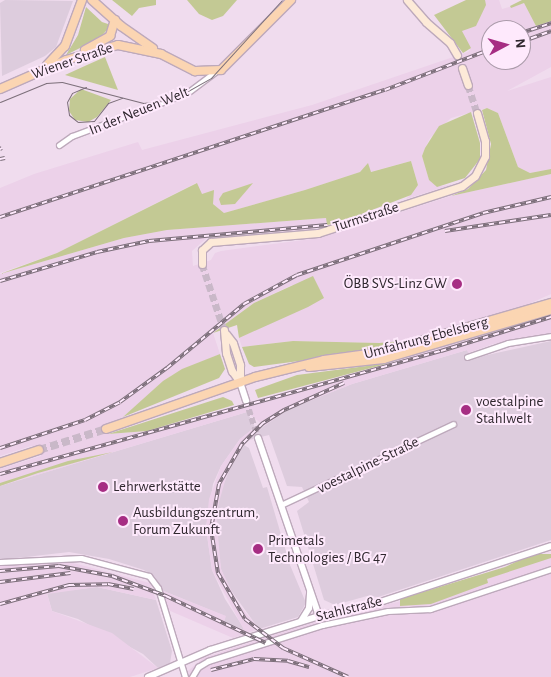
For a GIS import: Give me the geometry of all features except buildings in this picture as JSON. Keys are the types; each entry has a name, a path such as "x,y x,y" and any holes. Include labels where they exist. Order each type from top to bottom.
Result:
{"main road":[{"path":"40,71 65,46 82,0"},
{"path":"92,0 115,20 161,54"},
{"path":"216,72 229,66 291,0"},
{"path":"407,0 426,22 450,43 457,55"},
{"path":"66,60 107,38 115,27 115,20"},
{"name":"Wiener Straße","path":"0,88 66,60 118,45 161,54 188,68 216,72"},
{"path":"462,68 468,85"},
{"name":"Turmstraße","path":"202,264 202,250 211,242 318,233 462,186 475,176 485,156 485,140 477,113"},
{"name":"Umfahrung Ebelsberg","path":"106,429 240,382 299,367 390,350 551,303"},
{"name":"Umfahrung Ebelsberg","path":"299,367 325,368 384,360 551,310"},
{"path":"225,332 233,342 241,368 240,382"},
{"path":"0,463 39,450"}],"street":[{"name":"In der Neuen Welt","path":"59,145 72,136 187,93 216,72"},
{"path":"466,357 508,344 551,336"},
{"path":"240,382 246,401"},
{"name":"voestalpine-Straße","path":"283,504 453,424"},
{"path":"258,438 283,504 322,624"},
{"name":"Stahlstraße","path":"148,677 197,655 301,621 374,604 551,546"},
{"path":"0,562 81,558 149,576 158,588 185,677"},
{"path":"192,677 198,667 208,661 322,624 388,611 430,609 551,569"},
{"path":"301,621 309,608 309,586"}],"shaded area":[{"path":"5,0 73,1 56,47 45,56 2,76 0,3"},
{"path":"485,0 499,0 502,9 524,3 536,26 551,21 551,67 507,91 551,77 551,169 530,173 518,167 498,113 487,108 451,118 430,138 425,148 422,156 429,180 442,186 454,184 406,199 418,185 411,161 370,172 368,164 360,172 224,213 213,204 212,194 201,195 196,183 57,253 0,273 0,188 34,174 138,142 142,150 312,105 470,50 462,31"},
{"path":"551,174 551,294 524,306 413,340 379,343 293,341 242,347 239,338 323,298 318,288 292,285 254,303 213,333 220,354 172,375 123,417 105,425 108,434 147,431 390,363 551,313 551,333 493,344 468,353 467,350 352,384 289,409 264,426 247,412 0,486 0,469 41,456 37,446 31,446 0,456 0,274 124,238 167,230 326,218 327,225 306,230 209,236 192,251 193,266 211,260 215,253 221,251 319,238 451,196"},
{"path":"551,341 551,540 378,597 367,596 335,605 324,600 297,511 309,502 302,487 287,486 269,435 249,440 264,426 289,409 352,384 467,350 474,358"},
{"path":"247,412 255,427 240,439 221,466 213,484 206,528 212,570 225,599 245,630 224,622 225,616 161,590 155,577 144,570 109,559 69,552 0,560 0,486"},
{"path":"255,427 258,430 244,445 227,474 216,513 221,569 237,602 259,629 233,638 168,610 161,590 226,616 224,622 244,630 212,570 206,528 209,499 221,466 240,439"},
{"path":"244,445 249,448 263,488 267,487 290,565 306,603 298,617 259,629 227,585 221,569 215,530 220,493 233,461"},
{"path":"551,557 551,677 181,677 203,658 230,649 321,620 431,594"},
{"path":"62,560 150,583 156,600 97,587 47,594 52,611 112,633 158,668 130,677 0,677 0,565"},
{"path":"97,587 156,600 172,651 170,663 158,668 143,654 78,619 52,611 47,593"}],"green space":[{"path":"112,0 156,0 156,5 139,8 132,16"},
{"path":"187,0 237,0 223,16 212,20 199,14"},
{"path":"466,0 485,0 486,5 476,26 462,31 471,48 463,53 434,15"},
{"path":"522,0 551,0 551,21 536,26 524,3 511,8 510,6"},
{"path":"86,7 102,22 111,25 100,38 66,55 78,35"},
{"path":"105,57 118,90 65,75 87,65"},
{"path":"81,89 111,100 97,117 88,122 75,120 69,111 70,99"},
{"path":"487,108 498,113 518,167 530,173 551,169 551,174 451,196 468,189 486,170 491,144 482,110"},
{"path":"471,112 480,143 480,159 465,178 437,187 429,180 422,156 425,148 439,126"},
{"path":"411,161 418,185 411,195 338,223 327,225 326,218 167,230 124,238 0,274 57,253 197,183 202,194 214,190 213,204 224,213 360,172 368,163 371,172"},
{"path":"253,183 235,204 221,205 219,199 223,193"},
{"path":"313,276 324,298 239,338 237,325 213,333 254,303"},
{"path":"413,340 359,353 254,367 249,364 242,347 293,341 379,343"},
{"path":"220,354 225,369 219,378 123,417 163,381 182,369"},
{"path":"390,363 258,398 255,390 297,375"},
{"path":"223,397 232,401 234,405 147,431 108,434"},
{"path":"113,452 0,486 0,483 68,461"},
{"path":"533,554 551,554 551,558 487,579 488,583 431,604 400,606 400,599 505,567"}],"tunnel":[{"path":"457,55 462,68"},
{"path":"468,85 477,113"},
{"path":"202,264 224,330"},
{"path":"246,401 258,438"},
{"path":"39,450 106,429"}],"tram line":[{"path":"0,102 46,83 62,82 143,103 172,100 211,78 282,0"},
{"path":"86,87 72,93 67,102 69,115 78,122 94,121 108,103 122,98"}],"railway":[{"path":"531,30 551,23"},
{"path":"531,38 551,31"},
{"path":"0,217 385,90 481,53"},
{"path":"0,159 5,158"},
{"path":"0,448 85,420 120,402 167,368 244,304 297,275 483,213 551,197"},
{"path":"445,231 551,215"},
{"path":"0,281 97,252 149,241 327,225"},
{"path":"0,474 441,351 551,317"},
{"path":"344,383 284,410 263,423 242,444 219,484 211,529 218,573 245,619 283,648 348,677"},
{"path":"0,571 59,566 112,576 166,596 266,643"},
{"path":"0,582 70,573"},
{"path":"0,604 69,585 108,584 134,589"},
{"path":"211,670 254,659 288,661 309,667"}],"place":[{"name":"ÖBB SVS-Linz GW","path":"457,284"},
{"name":"voestalpine Stahlwelt","path":"466,410"},
{"name":"Lehrwerkstätte","path":"103,487"},
{"name":"Ausbildungszentrum, Forum Zukunft","path":"123,521"},
{"name":"Primetals Technologies / BG 47","path":"258,549"}]}
